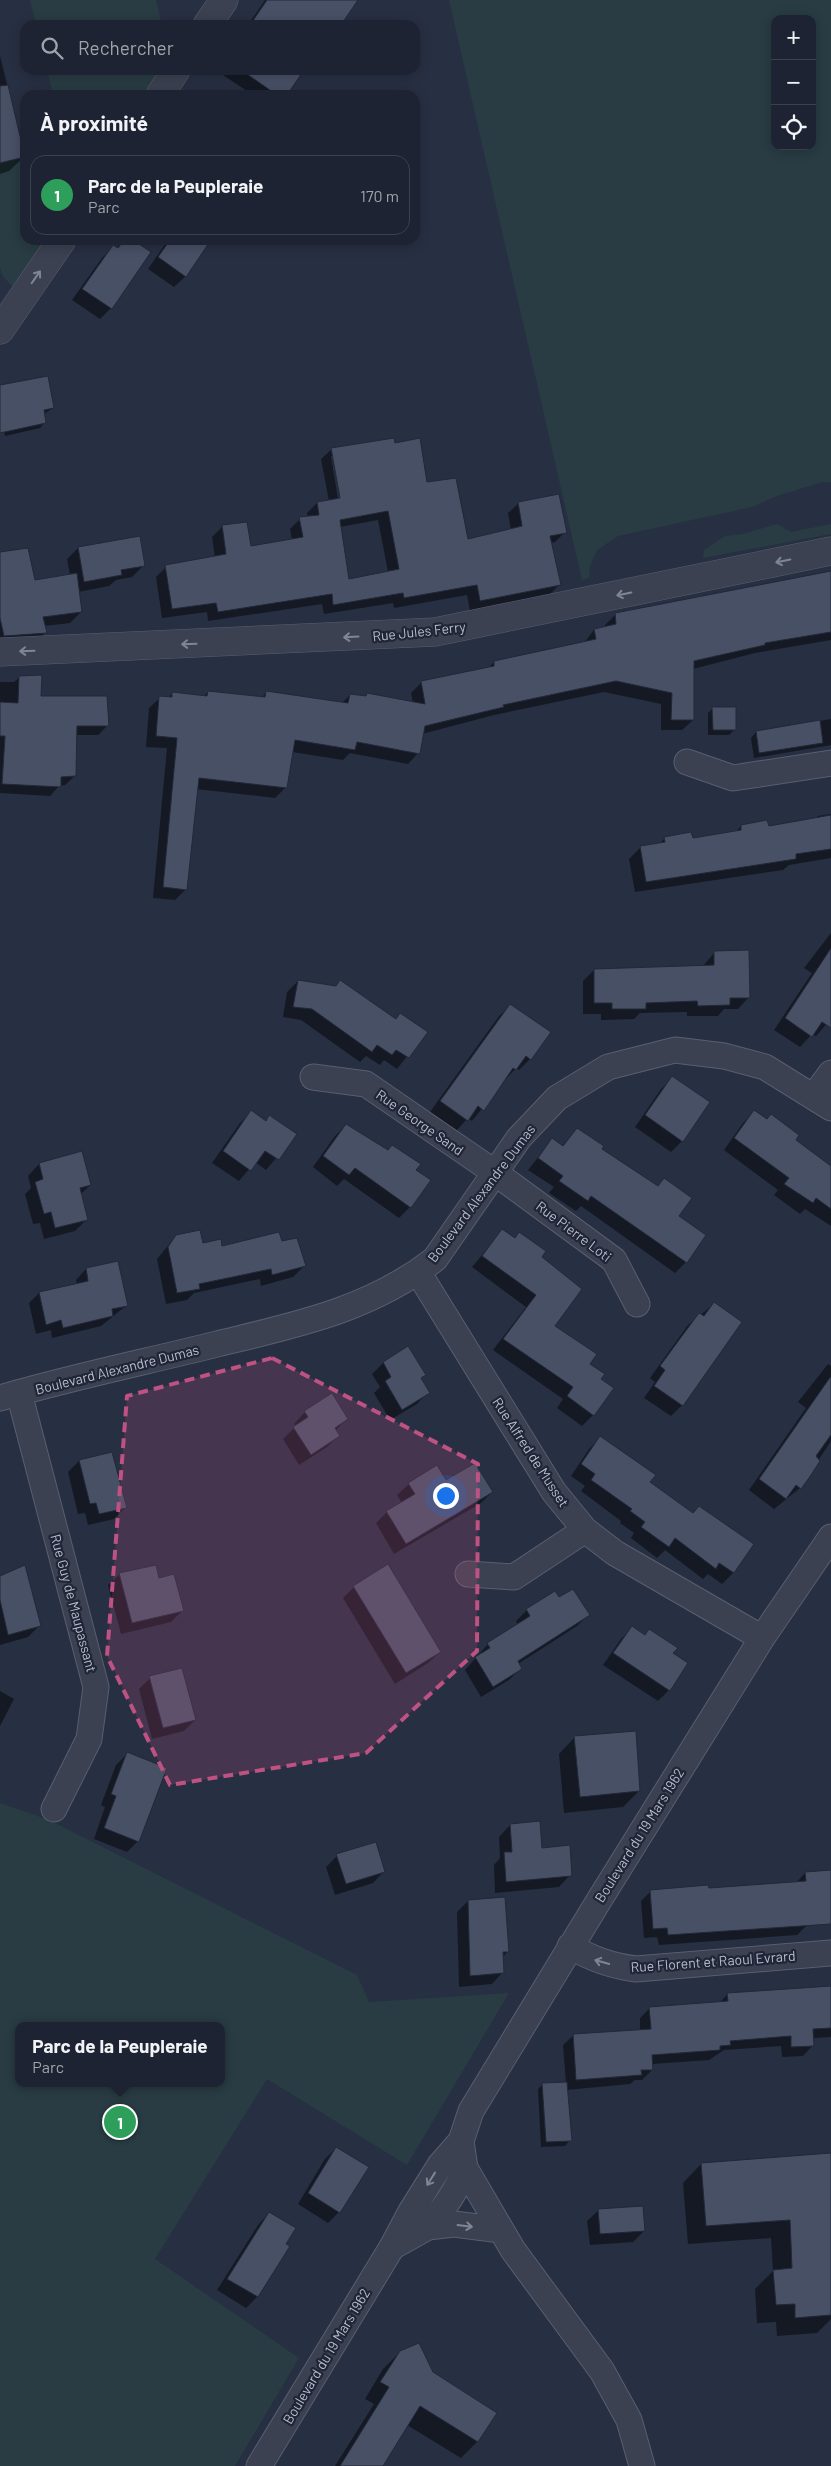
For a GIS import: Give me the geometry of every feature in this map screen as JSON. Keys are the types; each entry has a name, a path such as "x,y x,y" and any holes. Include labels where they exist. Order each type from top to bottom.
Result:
{"street":[{"path":"210,20 224,0"},
{"path":"163,90 173,75"},
{"path":"4,317 58,245"},
{"name":"Rue Jules Ferry","path":"0,652 435,632 831,551"},
{"path":"687,762 733,778 831,763"},
{"name":"Boulevard Alexandre Dumas","path":"10,1396 294,1326 362,1304 418,1272 435,1259 519,1138 557,1098 608,1067 674,1050 724,1056 765,1068 823,1102"},
{"path":"823,1102 831,1073"},
{"name":"Rue George Sand","path":"313,1077 366,1084 494,1172"},
{"name":"Rue Pierre Loti","path":"494,1172 614,1260 637,1304"},
{"name":"Rue Alfred de Musset","path":"418,1272 554,1492 585,1530 615,1553 762,1638"},
{"name":"Rue Guy de Maupassant","path":"10,1396 96,1687 89,1739 54,1809"},
{"path":"468,1574 514,1577 585,1530"},
{"name":"Boulevard du 19 Mars 1962","path":"259,2466 392,2247 410,2213 440,2165 461,2141 471,2111 570,1946 762,1638 831,1537"},
{"name":"Rue Florent et Raoul Evrard","path":"570,1946 592,1959 619,1967 636,1969 831,1953"},
{"name":"Boulevard du 19 Mars 1962","path":"461,2141 465,2168 513,2250 602,2371 630,2420 642,2466"},
{"path":"428,2228 449,2202 458,2187 465,2168"},
{"path":"392,2247 428,2228 454,2224 502,2230"}],"highlighted area":[{"path":"272,1358 478,1464 477,1651 366,1753 170,1785 107,1656 127,1396"}],"shaded area":[{"path":"30,0 156,0 161,20 35,20"},
{"path":"449,0 831,0 831,482 822,482 777,496 752,507 618,536 597,550 590,566 589,578 582,580"},
{"path":"48,75 159,75 148,90 52,90"},
{"path":"20,158 20,245 46,245 16,291 2,275 0,267 0,163"},
{"path":"777,524 791,532 831,524 831,534 703,558 704,550 725,536 743,534"},
{"path":"0,1803 49,1820 357,1975 369,2002 509,1993 407,2165 267,2079 155,2259 299,2358 235,2466 0,2466"}],"building":[{"path":"267,0 358,0 344,20 253,20"},
{"path":"248,75 301,75 290,90 270,90"},
{"path":"8,85 20,136 20,158 0,163 0,86"},
{"path":"113,245 118,248 120,245 140,245 151,252 112,309 82,289"},
{"path":"166,245 208,245 186,277 158,257"},
{"path":"48,376 54,408 44,410 46,423 0,433 0,385"},
{"path":"394,438 395,443 420,438 427,482 456,478 468,539 522,526 518,502 559,494 567,533 550,536 561,585 480,601 477,585 404,598 403,593 333,605 332,594 218,612 216,603 172,609 165,565 226,554 222,525 247,522 251,546 303,537 299,517 319,515 317,502 340,498 331,448","holes":["388,511 399,569 349,579 340,520"]},
{"path":"140,536 145,566 121,570 122,575 84,582 78,547"},
{"path":"28,548 35,580 77,573 82,612 43,617 47,633 4,636 0,618 0,552"},
{"path":"831,571 831,632 765,643 765,645 694,661 694,720 671,720 672,693 616,681 503,705 504,707 425,726 420,754 357,742 355,750 295,740 287,788 199,778 187,890 163,887 177,738 156,736 159,696 172,697 172,692 207,696 208,691 265,697 266,691 348,703 350,694 366,696 367,693 425,704 421,681 494,666 494,661 596,639 594,629 616,624 615,613"},
{"path":"42,675 41,696 107,696 109,726 77,726 76,776 61,777 61,787 2,784 5,736 0,736 0,702 18,703 19,676"},
{"path":"712,707 736,707 736,730 713,730"},
{"path":"820,720 823,743 759,753 756,731"},
{"path":"831,815 831,849 796,854 796,859 646,882 640,846 665,842 664,837 691,832 693,838 741,830 741,825 767,820 769,826"},
{"path":"831,948 831,1028 822,1022 812,1037 785,1018"},
{"path":"749,950 750,998 730,998 730,1005 698,1006 697,1001 646,1003 646,1009 612,1009 612,1003 594,1003 594,969 714,965 714,951"},
{"path":"298,980 336,986 340,980 396,1019 400,1013 428,1032 409,1058 396,1050 392,1055 377,1045 372,1052 312,1009 293,1007"},
{"path":"510,1004 551,1032 531,1060 526,1056 516,1070 513,1068 484,1111 478,1106 468,1121 440,1101"},
{"path":"672,1076 710,1102 683,1142 645,1115"},
{"path":"251,1110 266,1121 269,1115 297,1134 279,1160 265,1151 251,1171 223,1151"},
{"path":"754,1110 767,1119 771,1114 799,1135 796,1140 831,1166 831,1209 816,1198 813,1203 784,1184 789,1178 734,1138"},
{"path":"346,1124 388,1150 392,1145 421,1164 416,1170 431,1180 411,1208 355,1168 349,1175 323,1156"},
{"path":"577,1128 604,1146 602,1149 658,1186 664,1178 692,1198 679,1216 706,1235 687,1263 591,1196 588,1201 559,1181 563,1176 538,1158 552,1138 563,1146"},
{"path":"82,1151 91,1185 80,1188 88,1220 55,1228 51,1212 44,1214 35,1182 43,1179 39,1163"},
{"path":"502,1229 515,1238 519,1232 546,1251 542,1257 582,1289 555,1326 597,1354 590,1364 605,1374 601,1379 614,1388 594,1416 567,1396 573,1387 503,1339 536,1295 482,1256"},
{"path":"200,1230 203,1243 221,1239 222,1246 279,1232 282,1241 297,1238 306,1266 272,1275 271,1269 199,1284 200,1289 177,1293 168,1247 176,1235"},
{"path":"118,1261 128,1306 112,1309 113,1316 63,1328 61,1320 46,1325 39,1292 88,1281 86,1268"},
{"path":"714,1302 742,1322 683,1406 654,1386 665,1370 660,1366 699,1313 704,1316"},
{"path":"408,1346 426,1375 421,1378 430,1393 402,1410 385,1381 391,1377 383,1362"},
{"path":"831,1376 831,1435 816,1456 820,1461 811,1475 801,1489 796,1485 786,1499 759,1479"},
{"path":"332,1393 348,1419 335,1428 340,1436 311,1455 293,1427 308,1417 304,1411"},
{"path":"600,1436 656,1475 650,1482 693,1513 699,1506 754,1544 734,1573 719,1563 716,1569 675,1538 669,1547 641,1527 645,1522 630,1511 632,1509 591,1480 595,1474 581,1464"},
{"path":"112,1452 127,1508 99,1514 96,1503 90,1504 79,1460"},
{"path":"475,1463 493,1492 406,1544 386,1511 415,1494 408,1483 437,1465 446,1480"},
{"path":"388,1564 441,1652 406,1673 353,1586"},
{"path":"25,1565 41,1626 8,1635 0,1600 0,1576"},
{"path":"156,1565 159,1578 174,1574 184,1611 132,1623 119,1573"},
{"path":"573,1589 590,1615 518,1661 522,1669 493,1687 475,1657 490,1648 487,1643 530,1616 526,1609 555,1591 559,1597"},
{"path":"632,1626 645,1635 649,1629 678,1648 673,1653 688,1663 670,1691 613,1653"},
{"path":"182,1668 196,1720 163,1728 149,1676"},
{"path":"636,1731 640,1791 580,1797 574,1736"},
{"path":"127,1752 167,1768 139,1842 104,1828 116,1796 111,1794"},
{"path":"540,1821 542,1848 570,1845 572,1876 506,1882 504,1852 512,1852 510,1824"},
{"path":"376,1842 385,1872 346,1884 336,1854"},
{"path":"831,1870 831,1924 668,1935 667,1928 653,1929 650,1890 708,1885 709,1888 806,1881 805,1872"},
{"path":"505,1897 509,1952 503,1952 504,1973 470,1976 468,1900"},
{"path":"831,1986 831,2028 813,2029 814,2046 791,2047 791,2036 730,2041 731,2045 720,2046 720,2050 652,2055 653,2070 641,2070 642,2075 576,2080 573,2034 651,2029 649,2007 728,2001 727,1993"},
{"path":"567,2082 572,2141 546,2142 542,2083"},
{"path":"336,2147 369,2167 340,2213 308,2193"},
{"path":"831,2153 831,2315 795,2318 795,2304 776,2305 773,2270 792,2268 790,2220 706,2226 701,2163"},
{"path":"643,2206 645,2231 600,2234 598,2209"},
{"path":"269,2212 296,2228 286,2244 290,2246 258,2297 227,2279"},
{"path":"419,2343 433,2372 497,2413 478,2442 420,2406 383,2466 340,2466 389,2387 380,2382 400,2351"}],"place":[{"name":"Parc de la Peupleraie","path":"120,2122"}]}
